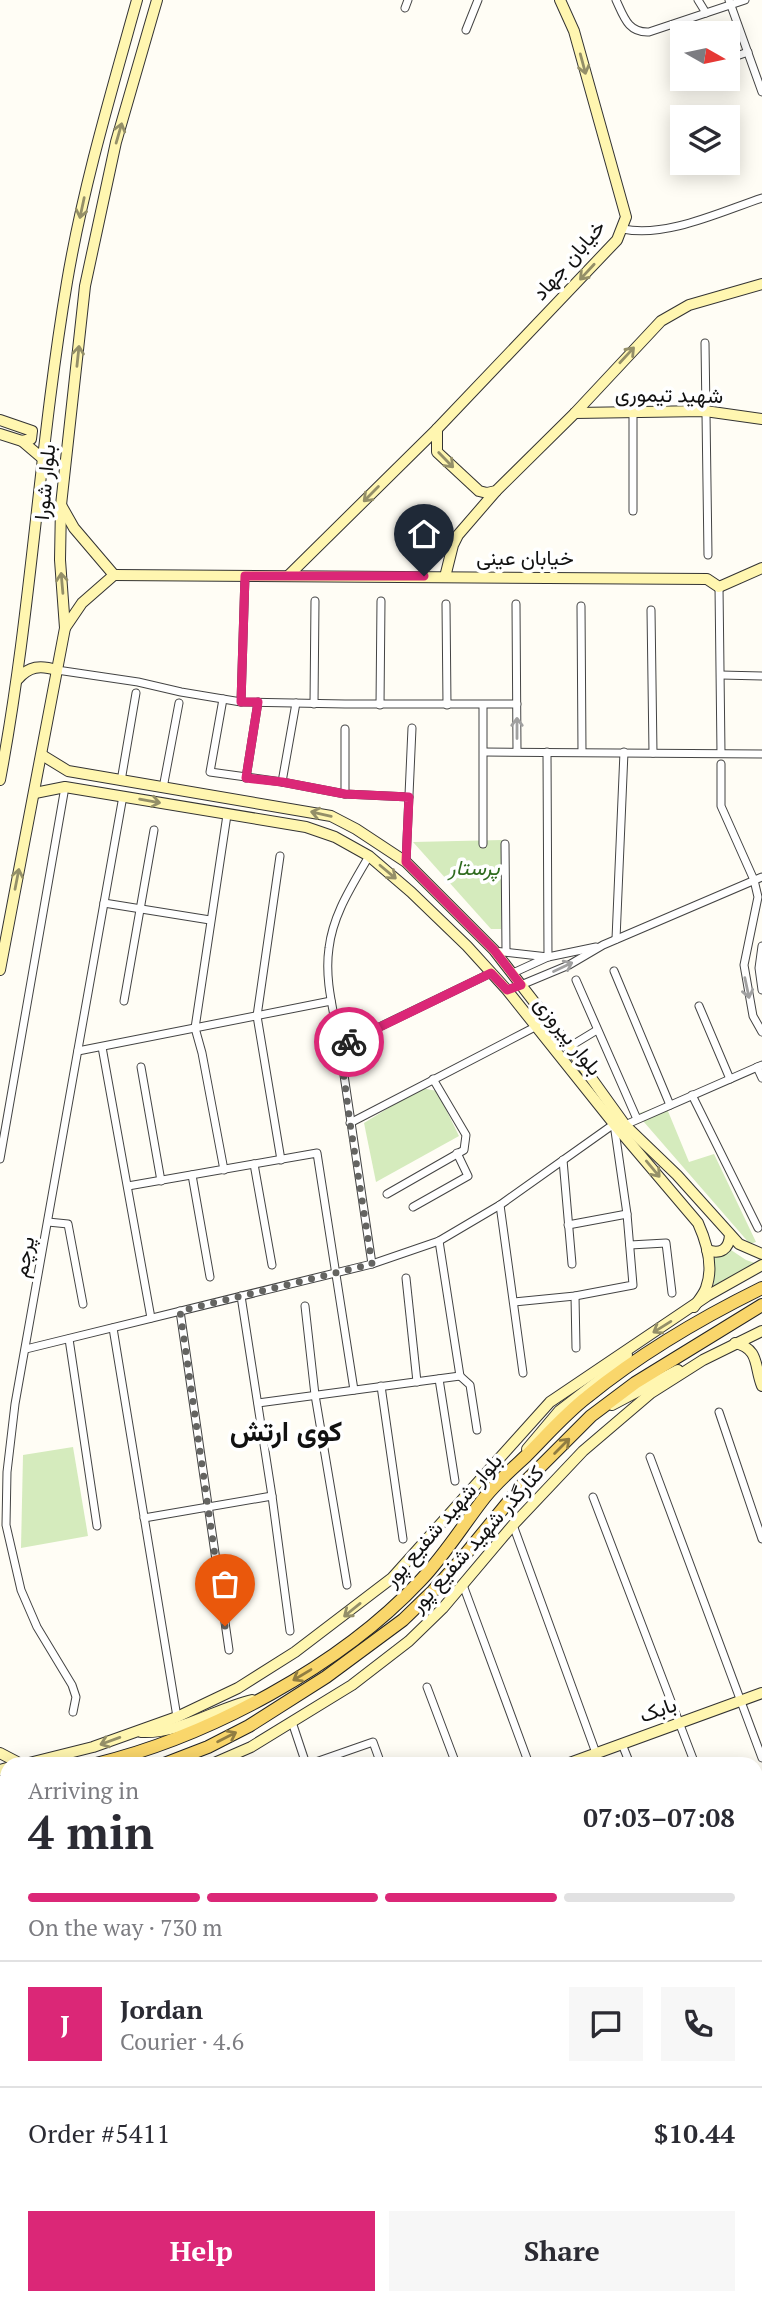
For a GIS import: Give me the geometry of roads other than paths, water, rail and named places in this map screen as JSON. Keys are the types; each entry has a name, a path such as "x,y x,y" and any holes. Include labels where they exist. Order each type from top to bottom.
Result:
{"main road":[{"name":"بلوار شورا","path":"0,780 18,679 42,458 67,282 82,204 136,0"},
{"name":"بلوار شورا","path":"0,970 65,628 60,560 61,505 85,286 116,142 157,0"},
{"name":"خیابان جهاد","path":"288,576 437,429 617,240 623,229 626,217 574,31 560,0"},
{"path":"445,576 458,534 496,491 575,413 661,321 689,305 762,284"},
{"name":"شهید تیموری","path":"575,413 705,411 762,419"},
{"path":"0,420 28,428 32,435 28,441 22,441 0,434"},
{"path":"22,427 47,420"},
{"path":"437,429 437,452 479,491 496,491"},
{"path":"22,441 42,458"},
{"path":"61,505 74,528 114,575 82,603 65,628"},
{"path":"719,587 762,568"},
{"name":"خیابان عینی","path":"114,575 708,579 719,587"},
{"path":"18,679 25,670 35,667 57,670"},
{"name":"بلوار پیروزی","path":"42,755 68,771 331,816 406,862 500,951 521,985 569,1047 619,1124 677,1175 739,1244 762,1254"},
{"path":"65,787 68,771"},
{"name":"بلوار پیروزی","path":"35,793 65,787 306,827 335,837 369,856 420,900 507,990 698,1223 708,1250 710,1265 706,1288 694,1307"},
{"path":"507,990 513,972"},
{"path":"507,990 521,985"},
{"path":"708,1250 722,1252 727,1247 730,1235"},
{"path":"52,1757 93,1747 177,1717 238,1688 326,1631 391,1578 550,1402 740,1276 762,1265"},
{"name":"بلوار شهید شفیع پور","path":"117,1757 202,1729 316,1666 388,1611 419,1583 448,1550 486,1496 586,1397 688,1328 762,1288"},
{"name":"بلوار شهید شفیع پور","path":"181,1757 250,1726 327,1677 403,1620 440,1584 523,1484 591,1416 653,1371 762,1305"},
{"name":"کنارگذر شهید شفیع پور","path":"231,1757 352,1685 409,1641 443,1608 513,1525 583,1451 651,1393 703,1360 762,1331"},
{"path":"506,1476 559,1411 615,1368 638,1342"},
{"path":"735,1343 751,1350 761,1384"},
{"path":"591,1416 666,1375 703,1360"},
{"path":"761,1384 762,1368"},
{"name":"بابک","path":"587,1757 762,1693"},
{"path":"134,1732 159,1733 234,1704 262,1698"}],"street":[{"path":"405,9 408,0"},
{"path":"466,30 478,0"},
{"path":"616,0 629,27 641,33 706,13 729,2 745,0"},
{"path":"698,0 706,13"},
{"path":"729,2 762,92"},
{"path":"740,55 748,52"},
{"path":"623,229 638,232 662,231 762,198"},
{"path":"705,343 708,555"},
{"path":"632,412 633,510"},
{"path":"241,702 245,576"},
{"path":"719,587 721,753"},
{"path":"314,704 315,601"},
{"path":"380,705 381,601"},
{"path":"446,604 447,705"},
{"path":"516,604 517,751"},
{"path":"581,606 582,752"},
{"path":"651,610 653,753"},
{"path":"57,670 241,702 517,704"},
{"path":"721,675 762,676"},
{"path":"121,781 136,693"},
{"path":"222,699 210,772 345,794 409,797"},
{"path":"246,778 258,702"},
{"path":"163,788 179,703"},
{"path":"282,782 296,703"},
{"path":"483,705 484,844"},
{"path":"406,862 412,728"},
{"path":"345,729 345,794"},
{"path":"484,752 762,754"},
{"path":"547,752 548,957"},
{"path":"616,939 624,752"},
{"path":"721,764 722,806 760,900 744,965 753,1016 762,1032"},
{"path":"0,1159 65,787"},
{"name":"پرچم","path":"72,1712 76,1698 72,1685 37,1627 21,1590 6,1525 7,1472 15,1404 123,796"},
{"path":"224,1170 195,1028 227,815"},
{"path":"124,1001 154,830"},
{"path":"505,844 500,951 548,957"},
{"path":"280,856 257,1016 281,1160"},
{"path":"369,856 335,919 328,964 331,1001 372,1264"},
{"path":"521,985 569,965 616,939 762,877"},
{"path":"104,903 211,920"},
{"path":"513,972 548,957 603,945"},
{"path":"762,946 759,968 762,990"},
{"path":"744,965 759,968"},
{"path":"614,971 670,1105"},
{"path":"340,1046 491,973"},
{"path":"576,981 637,1119"},
{"path":"78,1051 331,1001"},
{"path":"699,1006 730,1079"},
{"path":"350,1123 535,1027"},
{"path":"569,1047 597,1030"},
{"path":"102,1046 151,1318"},
{"path":"26,1349 372,1264 439,1241 500,1205 619,1124 637,1119 760,1066 762,1078"},
{"path":"141,1067 161,1181"},
{"path":"387,1194 464,1150 466,1135 433,1079"},
{"path":"692,1095 758,1227"},
{"path":"514,1302 575,1296 634,1285 619,1124"},
{"path":"128,1186 317,1153 354,1390"},
{"path":"412,1208 468,1176 457,1153"},
{"path":"563,1160 572,1264"},
{"path":"254,1164 272,1265"},
{"path":"192,1175 210,1277"},
{"path":"500,1205 523,1373"},
{"path":"568,1225 627,1214"},
{"path":"48,1222 68,1224 83,1304"},
{"path":"439,1241 460,1376 470,1385 477,1430"},
{"path":"630,1245 666,1242 672,1293"},
{"path":"406,1278 417,1382"},
{"path":"241,1296 290,1631"},
{"path":"575,1296 576,1348"},
{"path":"305,1306 315,1395 347,1585"},
{"path":"180,1311 229,1650"},
{"path":"113,1328 177,1717"},
{"path":"69,1339 97,1526"},
{"path":"258,1403 460,1376"},
{"path":"439,1378 454,1482"},
{"path":"381,1387 403,1539"},
{"path":"719,1412 762,1539"},
{"path":"650,1457 762,1757"},
{"path":"144,1518 272,1496"},
{"path":"593,1497 692,1757"},
{"path":"513,1525 596,1754"},
{"path":"463,1585 526,1757"},
{"path":"426,1687 453,1757"},
{"path":"292,1722 305,1757"},
{"path":"329,1757 373,1742 378,1757"},
{"path":"622,1744 627,1757"}],"district":[{"name":"کوی ارتش","path":"286,1431"}],"park label":[{"name":"پرستار","path":"474,868"}]}
